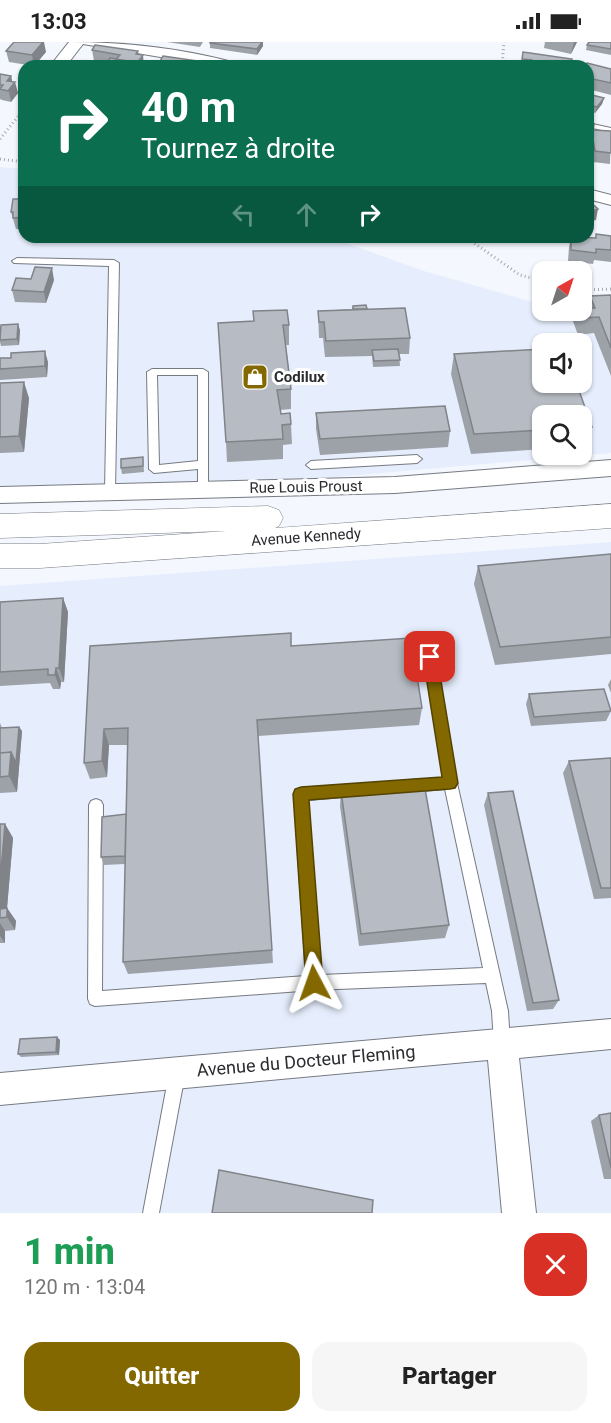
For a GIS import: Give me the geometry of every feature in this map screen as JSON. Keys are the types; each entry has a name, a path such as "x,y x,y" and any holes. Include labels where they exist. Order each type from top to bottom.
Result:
{"main road":[{"name":"Avenue Kennedy","path":"0,526 335,517 611,495"},
{"name":"Avenue Kennedy","path":"0,556 40,556 611,516"}],"street":[{"path":"63,60 77,42"},
{"path":"88,42 209,60"},
{"path":"594,196 611,200"},
{"name":"Rue Louis Proust","path":"0,495 395,485 611,468"},
{"name":"Avenue du Docteur Fleming","path":"0,1089 611,1034"},
{"path":"502,1044 519,1213"}],"lane":[{"path":"594,126 611,130"},
{"path":"17,261 114,263 110,491"},
{"path":"202,465 154,469 152,372 203,372 203,490"},
{"path":"311,465 417,459"},
{"path":"430,657 450,783 500,1011 502,1044"},
{"path":"393,787 450,783"},
{"path":"314,983 301,794 370,789"},
{"path":"96,805 95,999 314,983 492,975"},
{"path":"151,1213 162,1166 177,1073"}],"path":[{"path":"502,60 504,42"},
{"path":"0,139 18,116"},
{"path":"0,159 18,161"},
{"path":"474,243 520,275 532,278"},
{"path":"592,290 611,289"}],"shaded area":[{"path":"0,167 18,168 18,243 346,243 424,271 532,302 532,321 592,321 592,306 611,304 611,453 592,455 592,405 532,405 532,460 302,480 0,487"},
{"path":"611,542 611,1213 0,1213 0,586"}],"building":[{"path":"14,42 43,42 32,55 6,51"},
{"path":"210,42 262,42 257,49"},
{"path":"589,42 611,42 611,49 587,45"},
{"path":"95,45 138,51 136,54 143,55 139,60 122,60 116,59 120,55 92,50"},
{"path":"523,52 572,59 532,60 522,59"},
{"path":"163,56 191,60 161,60"},
{"path":"594,65 611,69 611,83 594,79"},
{"path":"0,74 11,76 7,81 15,82 8,91 0,89 3,85 0,85"},
{"path":"594,96 604,98 597,107 594,106"},
{"path":"594,130 611,131 611,153 595,151"},
{"path":"13,199 18,199 18,218 13,218 13,212 11,212"},
{"path":"596,234 611,236 611,250 596,249 596,253 571,250 571,243 594,243 594,238 596,238"},
{"path":"35,267 52,268 44,292 12,290 16,278 31,279"},
{"path":"611,295 611,348 599,317 592,317 592,308 595,308 592,296"},
{"path":"366,305 367,309 353,309 353,306"},
{"path":"405,308 410,338 326,341 324,322 319,322 318,311"},
{"name":"Codilux","path":"287,310 289,325 283,325 291,389 277,390 281,414 290,413 291,424 282,425 283,439 226,442 218,323 254,321 253,311"},
{"path":"18,324 17,339 0,340 1,325"},
{"path":"398,349 400,360 374,361 372,350"},
{"path":"532,350 532,393 580,393 584,405 532,405 532,431 474,434 454,354"},
{"path":"45,351 45,366 0,369 0,358 11,358 11,353"},
{"path":"24,382 19,436 0,437 0,383"},
{"path":"445,406 450,431 320,439 316,413"},
{"path":"143,457 143,466 121,468 121,459"},
{"path":"611,554 611,637 500,647 478,566"},
{"path":"63,598 59,668 56,668 55,675 48,675 48,669 0,672 0,602"},
{"path":"291,633 291,646 411,638 422,708 257,720 272,950 123,962 128,728 104,729 102,761 84,763 90,646"},
{"path":"604,689 611,711 534,717 529,694"},
{"path":"19,727 16,763 11,752 0,753 0,728"},
{"path":"11,752 9,776 0,777 0,753"},
{"path":"611,758 611,888 601,888 569,761"},
{"path":"424,783 449,925 361,934 341,791"},
{"path":"513,791 559,1000 533,1003 488,793"},
{"path":"126,814 125,856 101,857 102,817"},
{"path":"0,824 5,824 0,882"},
{"path":"7,908 7,917 0,918 0,909"},
{"path":"57,1037 56,1052 18,1054 20,1039"},
{"path":"611,1113 611,1168 599,1115"},
{"path":"219,1170 373,1200 372,1213 212,1213"}],"place":[{"name":"Codilux","path":"255,377"}],"route":[{"path":"314,983 301,794 450,783 430,657"}]}
